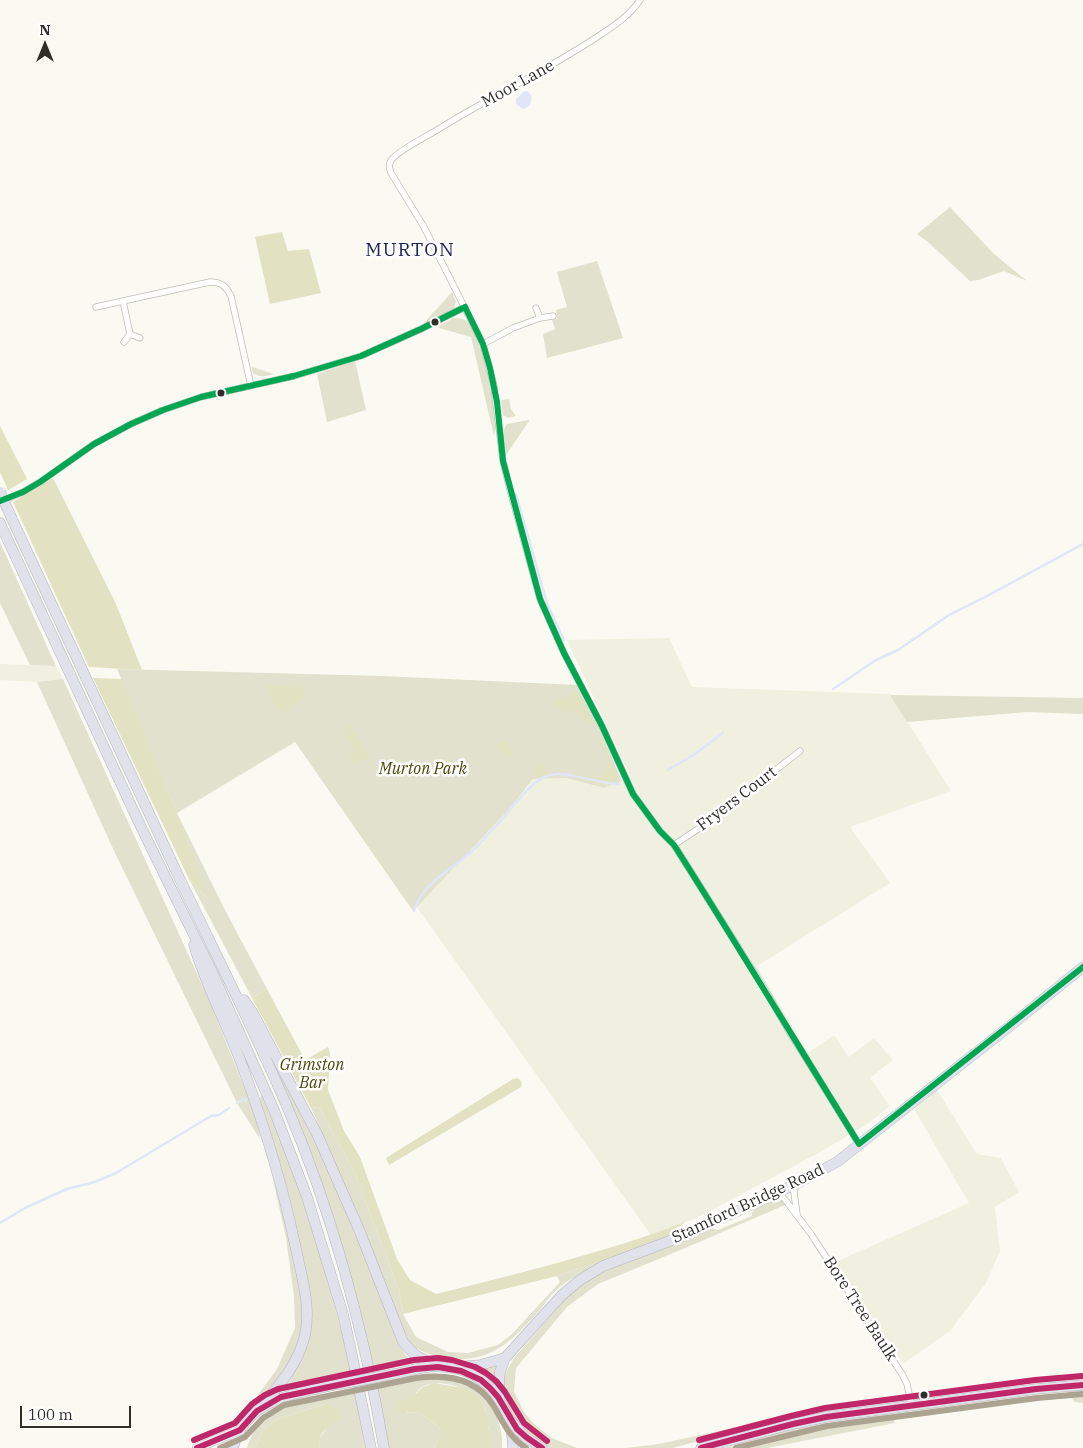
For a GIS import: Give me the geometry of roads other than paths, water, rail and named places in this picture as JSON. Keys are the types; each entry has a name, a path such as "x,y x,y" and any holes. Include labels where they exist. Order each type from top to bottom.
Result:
{"highway":[{"path":"0,492 74,656 234,988 286,1104 319,1189 342,1263 368,1364 384,1448"},
{"path":"0,524 79,695 214,976 274,1110 307,1198 343,1314 371,1448"},
{"path":"185,918 200,964 242,1066 270,1146 290,1220 306,1294 307,1321 305,1335 296,1360 289,1373 240,1430 233,1448"},
{"name":"Stamford Bridge Road","path":"499,1398 500,1372 505,1358 562,1295 585,1276 603,1266 683,1236 796,1184 837,1162 1083,967"},
{"path":"234,988 254,1013 317,1134 360,1232 403,1342 414,1355 437,1366"},
{"path":"452,1368 480,1365 505,1358"},
{"path":"257,1411 281,1397 339,1384 425,1367 452,1368 469,1373 484,1382 499,1398 508,1418 514,1448"},
{"path":"701,1448 826,1417 1036,1389 1083,1385"},
{"path":"508,1418 526,1438 542,1448"}],"main road":[{"path":"197,1448 240,1430"}],"street":[{"name":"Moor Lane","path":"465,307 424,227 391,173 389,166 391,160 453,120 531,77 610,29 624,18 640,0"},
{"path":"96,307 210,282 218,282 224,285 231,296 250,386"},
{"path":"123,301 130,334 124,342"},
{"path":"0,502 40,482 94,444 162,410 208,395 294,376 361,356 465,307 483,344 494,386 508,486 540,599 564,654 602,726 633,794 660,831 674,845 859,1144"},
{"path":"536,308 540,318"},
{"path":"483,344 513,328 540,318 553,316"},
{"path":"130,334 140,338"},
{"name":"Fryers Court","path":"674,845 714,819 800,751"},
{"name":"Bore Tree Baulk","path":"796,1184 794,1193 798,1216"},
{"name":"Bore Tree Baulk","path":"778,1192 798,1216 841,1279 902,1374 907,1384 912,1406"}],"water":[{"path":"527,91 531,95 531,102 528,107 523,109 516,104 516,99 523,92"}],"waterway":[{"path":"516,494 547,603 564,640"},
{"path":"833,689 876,660 898,650 949,615 1083,544"},
{"path":"668,770 695,754 723,733"},
{"path":"414,911 418,901 431,884 474,849 537,781 554,774 562,774 619,784"},
{"path":"237,1103 244,1099 246,1101"},
{"path":"0,1223 25,1208 67,1189 95,1182 116,1173 211,1116 219,1115 229,1108"}],"district":[{"name":"MURTON","path":"410,251"}],"park label":[{"name":"Murton Park","path":"423,769"},
{"name":"Grimston Bar","path":"312,1074"}]}
